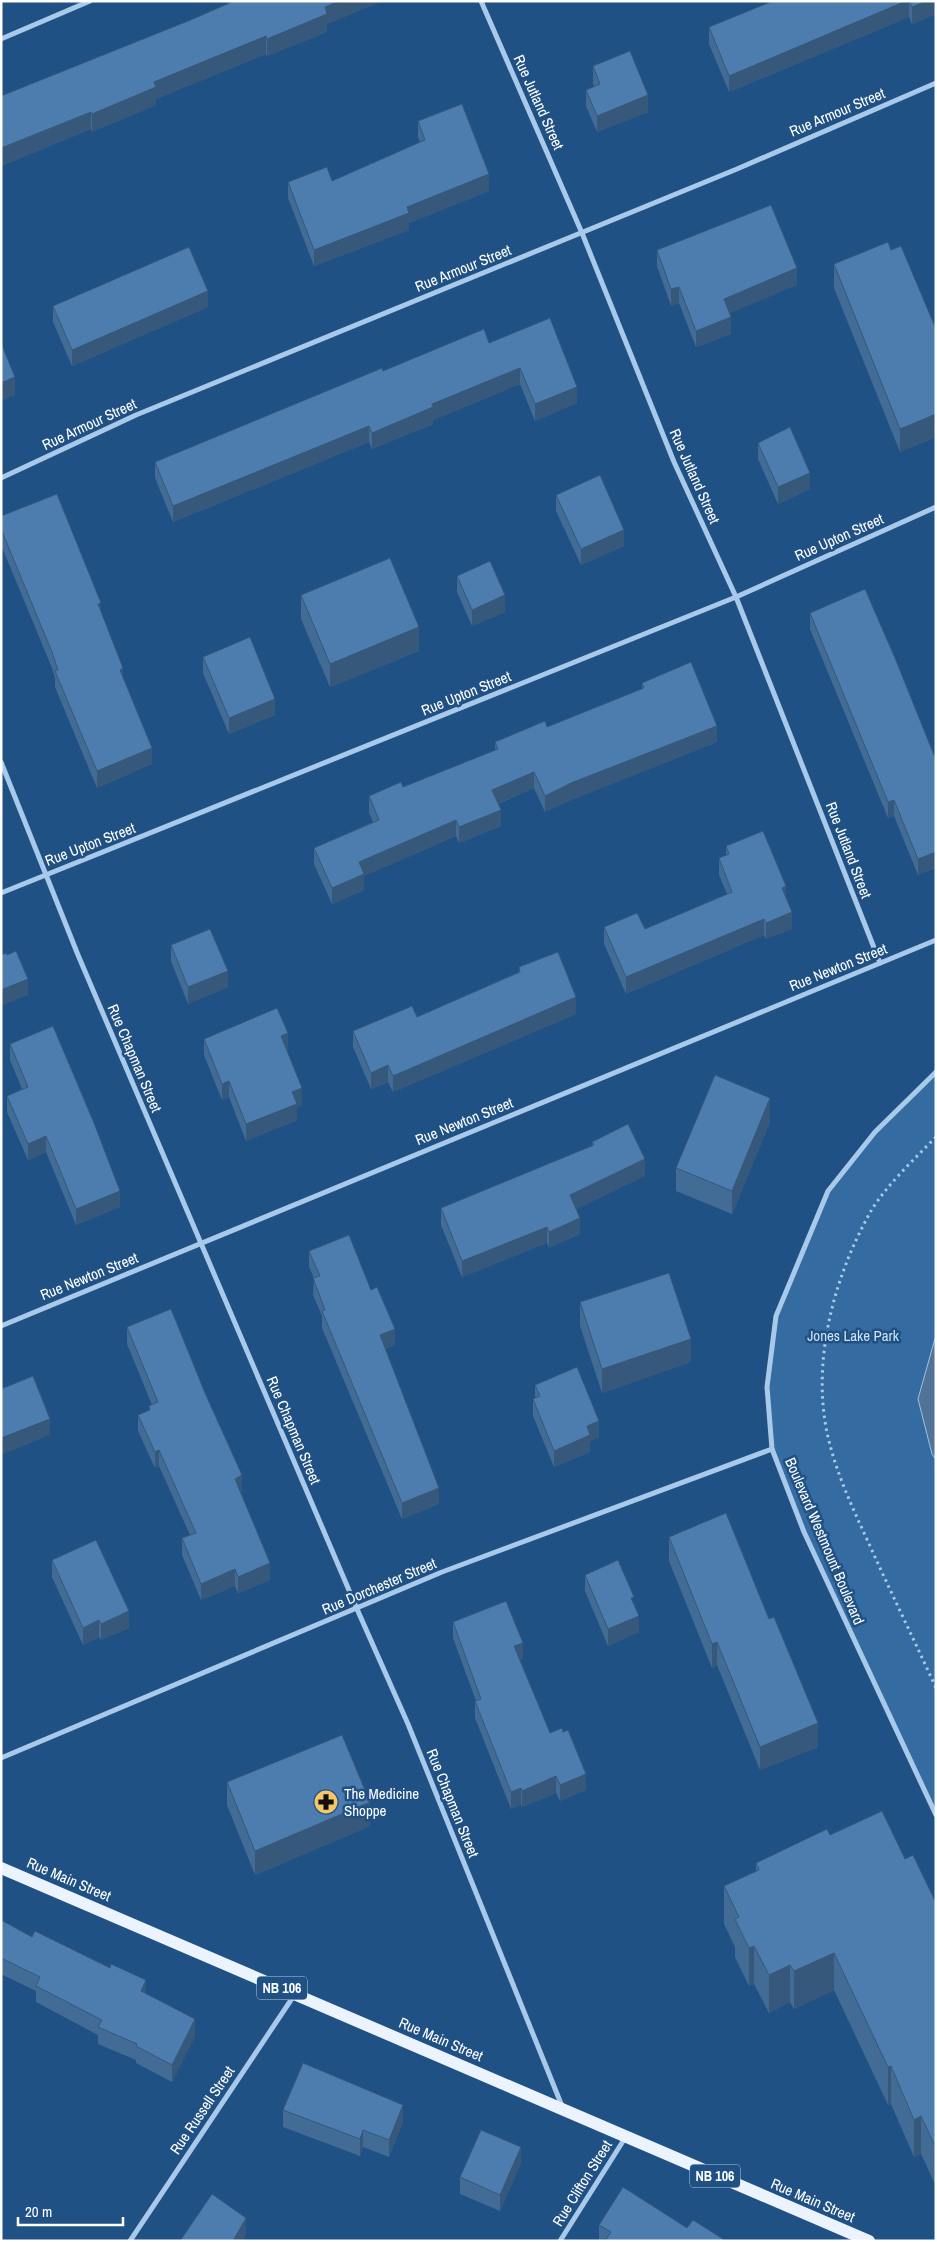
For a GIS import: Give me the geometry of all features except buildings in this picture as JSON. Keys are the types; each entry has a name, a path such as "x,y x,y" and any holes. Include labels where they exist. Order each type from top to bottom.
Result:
{"main road":[{"name":"Rue Main Street","path":"1,1868 868,2241"}],"street":[{"path":"1,39 90,1"},
{"name":"Rue Jutland Street","path":"481,1 582,233 674,462 736,597 880,963"},
{"name":"Rue Armour Street","path":"1,478 136,415 737,169 936,83"},
{"name":"Rue Upton Street","path":"1,893 112,850 736,597 936,507"},
{"name":"Rue Chapman Street","path":"1,762 78,955 357,1609 408,1724 563,2109"},
{"name":"Rue Newton Street","path":"1,1326 936,940"},
{"name":"Boulevard Westmount Boulevard","path":"936,1072 875,1132 828,1191 776,1316 766,1387 772,1449 804,1532 936,1815"},
{"name":"Rue Dorchester Street","path":"1,1758 442,1572 772,1449"},
{"name":"Rue Russell Street","path":"130,2241 294,1994"},
{"name":"Rue Clifton Street","path":"560,2241 625,2138"}],"path":[{"path":"936,1137 912,1161 872,1210 849,1260 828,1328 822,1386 829,1440 845,1491 936,1688"}],"green space":[{"name":"Jones Lake Park","path":"936,1072 936,1335 918,1399 932,1454 936,1460 936,1815 804,1532 772,1449 767,1387 776,1316 828,1191 875,1132"}],"shaded area":[{"path":"936,1335 936,1460 932,1454 918,1399"}],"place":[{"name":"The Medicine Shoppe","path":"326,1802"}]}
